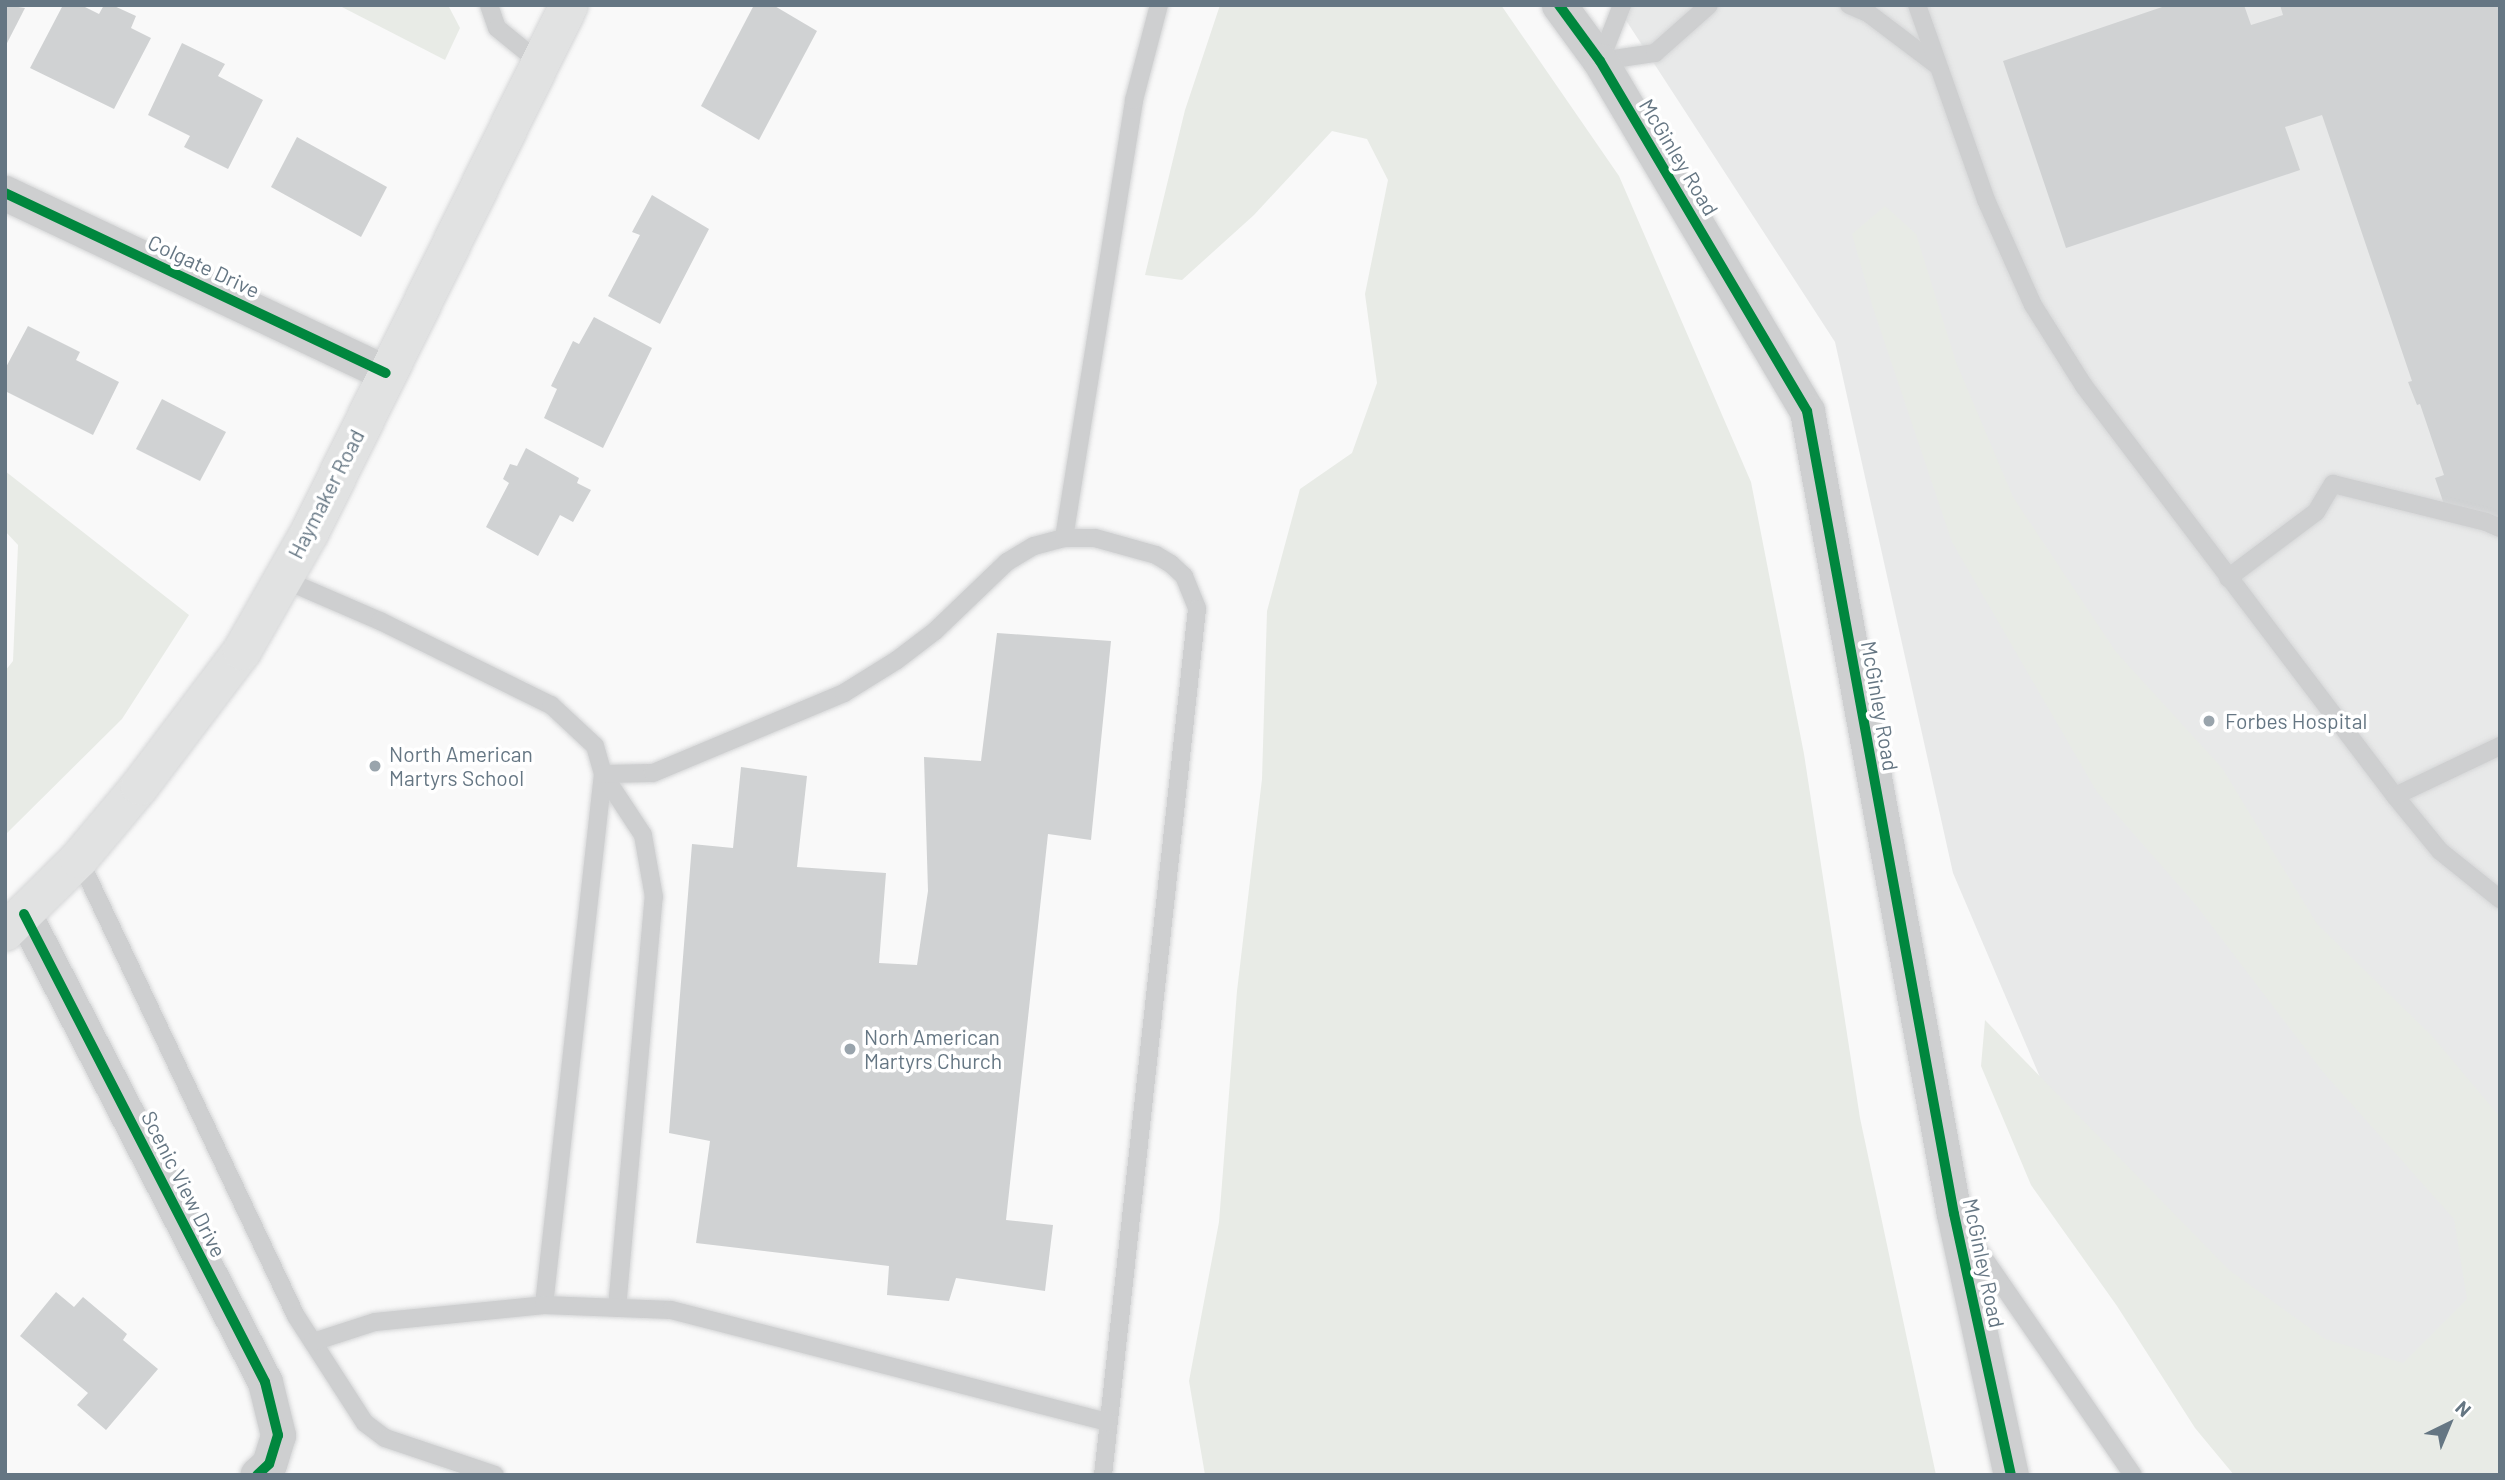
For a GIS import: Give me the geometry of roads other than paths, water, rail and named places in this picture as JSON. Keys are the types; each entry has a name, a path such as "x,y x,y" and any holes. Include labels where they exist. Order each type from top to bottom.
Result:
{"main road":[{"name":"Haymaker Road","path":"14,923 79,859 140,786 242,651 310,532 569,5"}],"street":[{"name":"McGinley Road","path":"1559,5 1600,61 1807,411 1954,1214 2011,1475"},
{"name":"Colgate Drive","path":"5,193 386,373"},
{"name":"Scenic View Drive","path":"14,923 265,1382 278,1435 269,1464 257,1475"}],"lane":[{"path":"489,5 497,28 540,63"},
{"path":"1064,538 1134,100 1159,5"},
{"path":"1622,5 1600,61 1655,53 1709,5"},
{"path":"1849,5 1868,13 1938,66"},
{"path":"1917,5 1986,200 2033,305 2084,386 2395,796 2440,851 2500,899"},
{"path":"2228,578 2316,512 2333,484 2493,525"},
{"path":"603,774 653,774 844,693 897,660 935,631 1007,562 1034,546 1064,538 1095,538 1156,555 1184,576 1197,609 1103,1475"},
{"path":"283,579 380,621 551,705 595,746 603,774 643,835 654,897 617,1308"},
{"path":"2395,796 2500,746"},
{"path":"544,1305 603,774"},
{"path":"79,859 290,1304 365,1423 385,1438 495,1475"},
{"path":"1954,1214 2133,1475"},
{"path":"313,1342 375,1322 544,1305 671,1310 1108,1422"}],"place":[{"name":"Forbes Hospital","path":"2209,721"},
{"name":"North American Martyrs School","path":"375,766"},
{"name":"Norh American Martyrs Church","path":"850,1049"}]}
